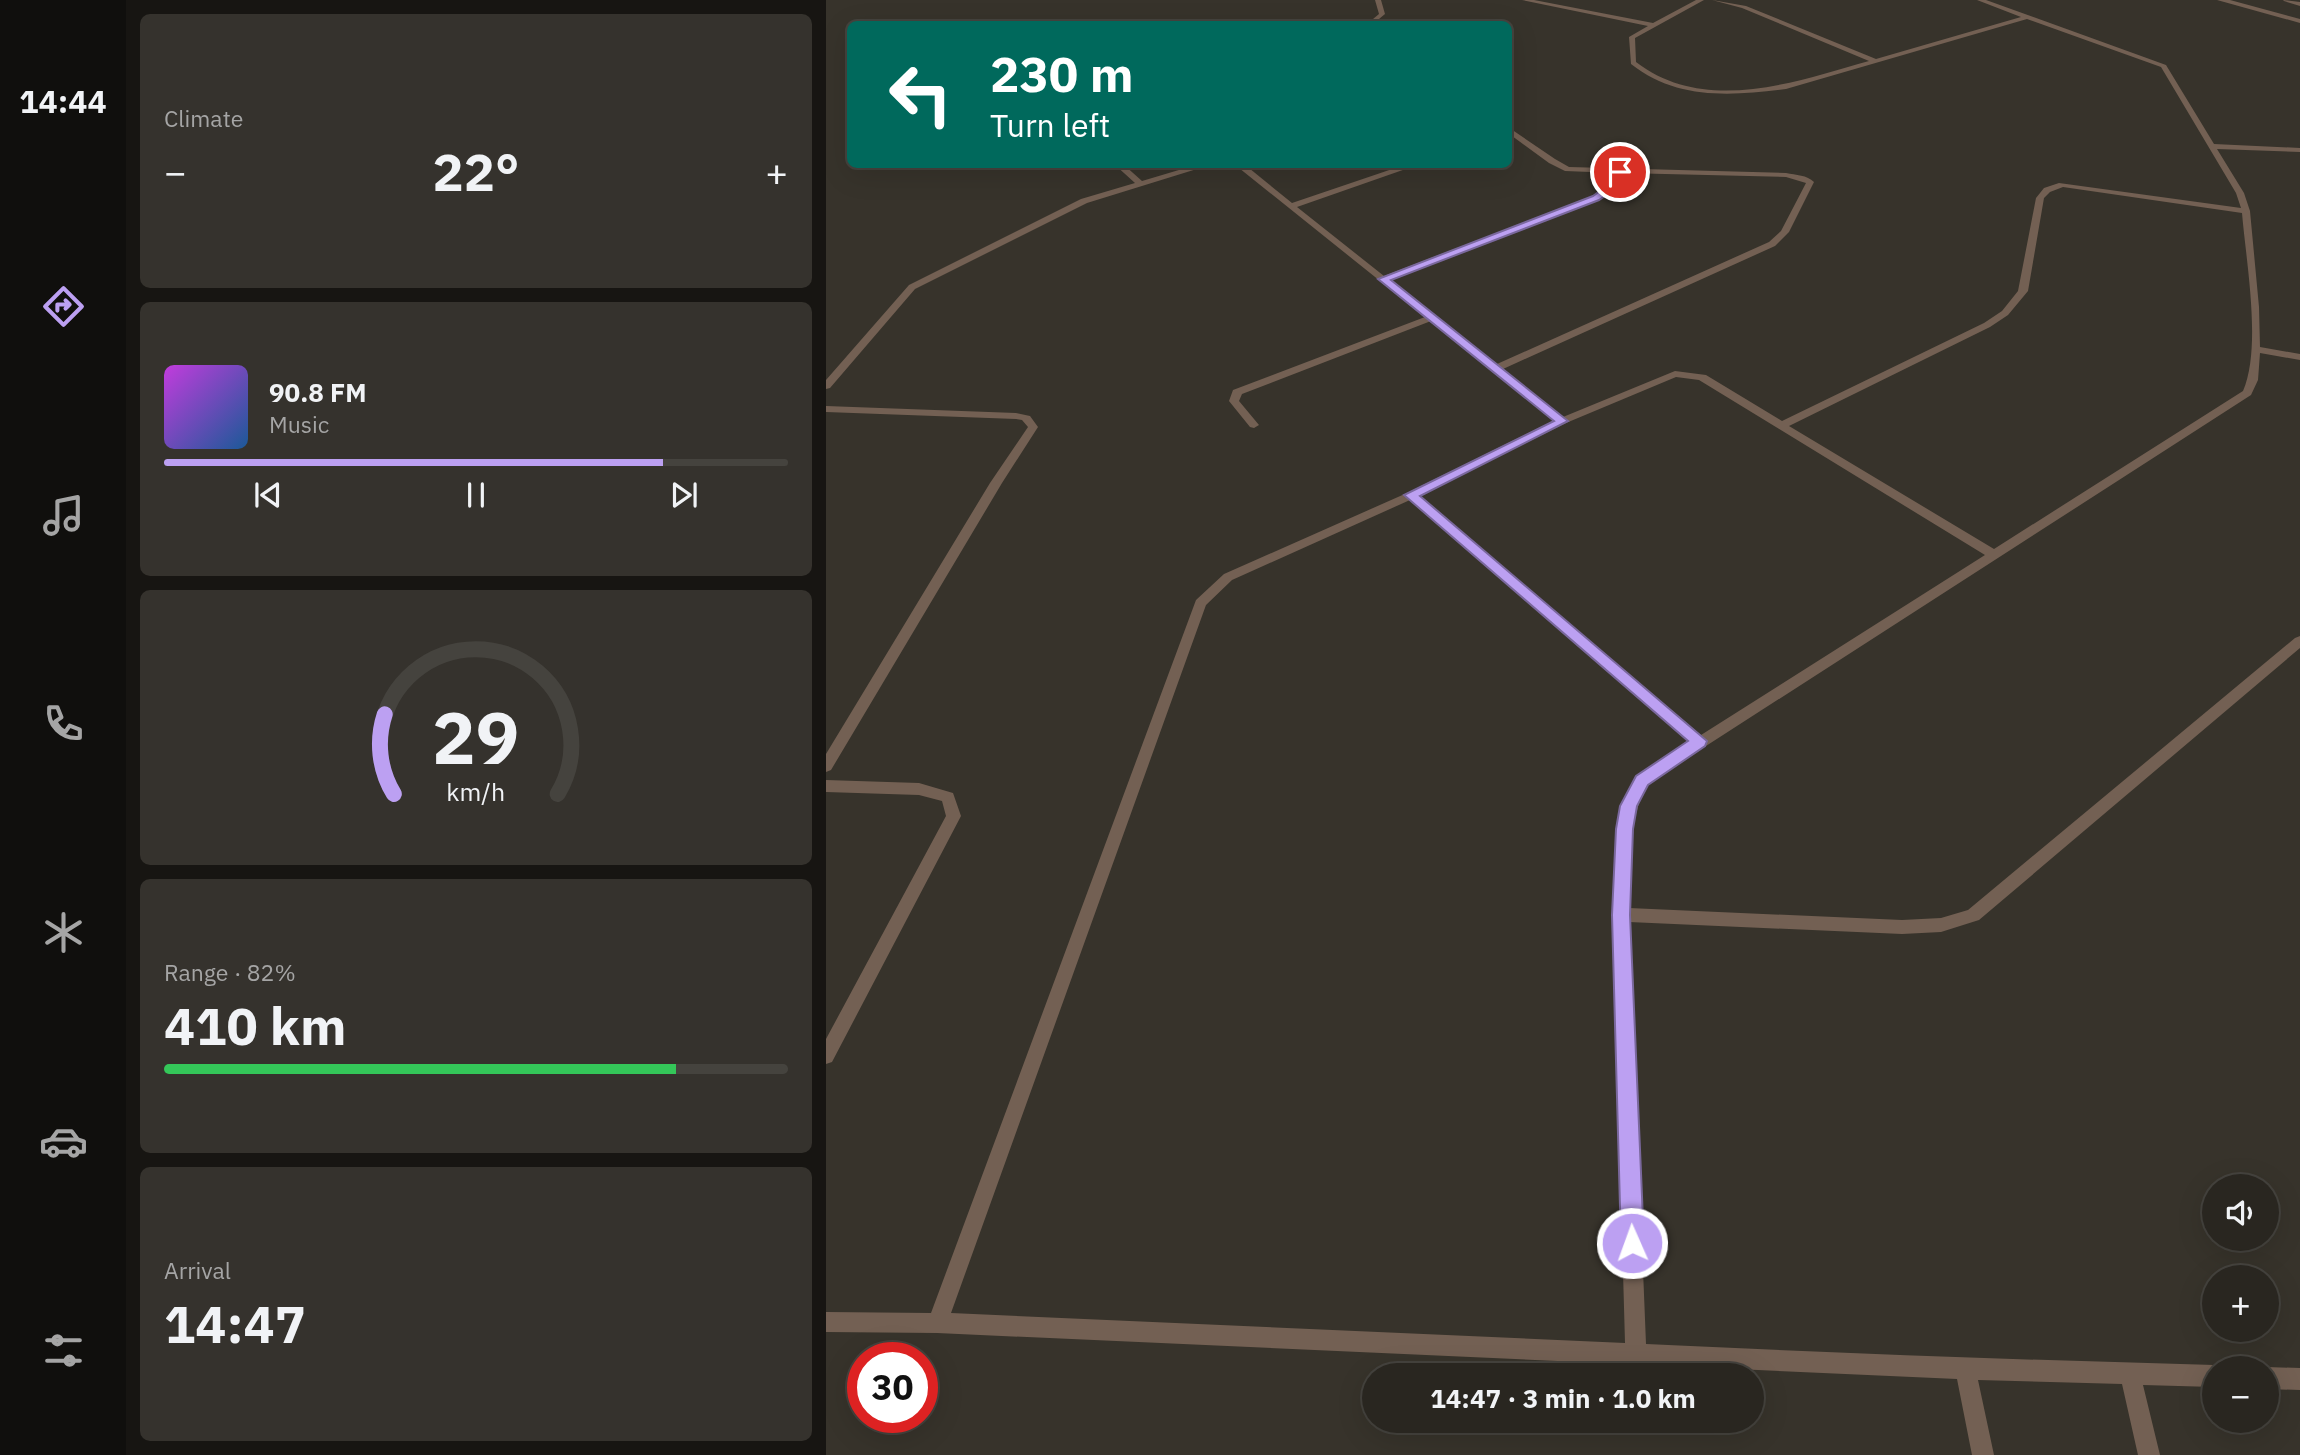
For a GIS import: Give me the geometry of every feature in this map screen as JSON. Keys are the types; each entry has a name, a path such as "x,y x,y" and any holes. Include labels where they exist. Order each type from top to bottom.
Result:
{"street":[{"path":"1374,21 1382,14 1378,0"},
{"path":"1525,0 1654,24"},
{"path":"1701,0 1632,37 1633,63 1645,74 1682,88 1732,91 1773,89 2028,17"},
{"path":"1715,0 1744,7 1875,61"},
{"path":"1636,1352 1621,915 1625,829 1629,806 1642,780 1699,741 2247,393 2253,386 2256,349 2246,212 2240,194 2164,66 1980,0"},
{"path":"2221,0 2300,21"},
{"path":"2286,0 2300,4"},
{"path":"1494,369 1772,244 1785,232 1810,182 1787,175 1568,169 1512,133"},
{"path":"2211,146 2300,150"},
{"path":"1122,168 1140,184"},
{"path":"826,386 912,287 1084,201 1195,168"},
{"path":"1243,168 1562,421"},
{"path":"1292,206 1404,168"},
{"path":"1384,279 1596,198 1609,189 1620,172"},
{"path":"1782,425 1987,325 2005,313 2023,291 2040,198 2046,190 2062,185 2246,212"},
{"path":"1254,425 1234,401 1237,392 1431,318"},
{"path":"2256,349 2300,357"},
{"path":"937,1323 1200,603 1228,577 1411,495 1562,421 1675,374 1702,377 1994,555"},
{"path":"826,409 1016,416 1026,418 1033,427 989,495 826,766"},
{"path":"1411,495 1699,741"},
{"path":"1621,915 1902,927 1941,925 1973,915 2300,641"},
{"path":"826,786 919,789 948,797 954,816 826,1056"},
{"path":"826,1322 937,1323 1636,1352 1965,1369 2202,1375"},
{"path":"1965,1369 1983,1455"},
{"path":"2130,1372 2149,1455"},
{"path":"2279,1378 2300,1379"}],"route":[{"path":"1620,172 1609,189 1596,198 1384,279 1562,421 1411,495 1699,741 1642,780 1629,806 1625,829 1621,915 1632,1243"}]}
